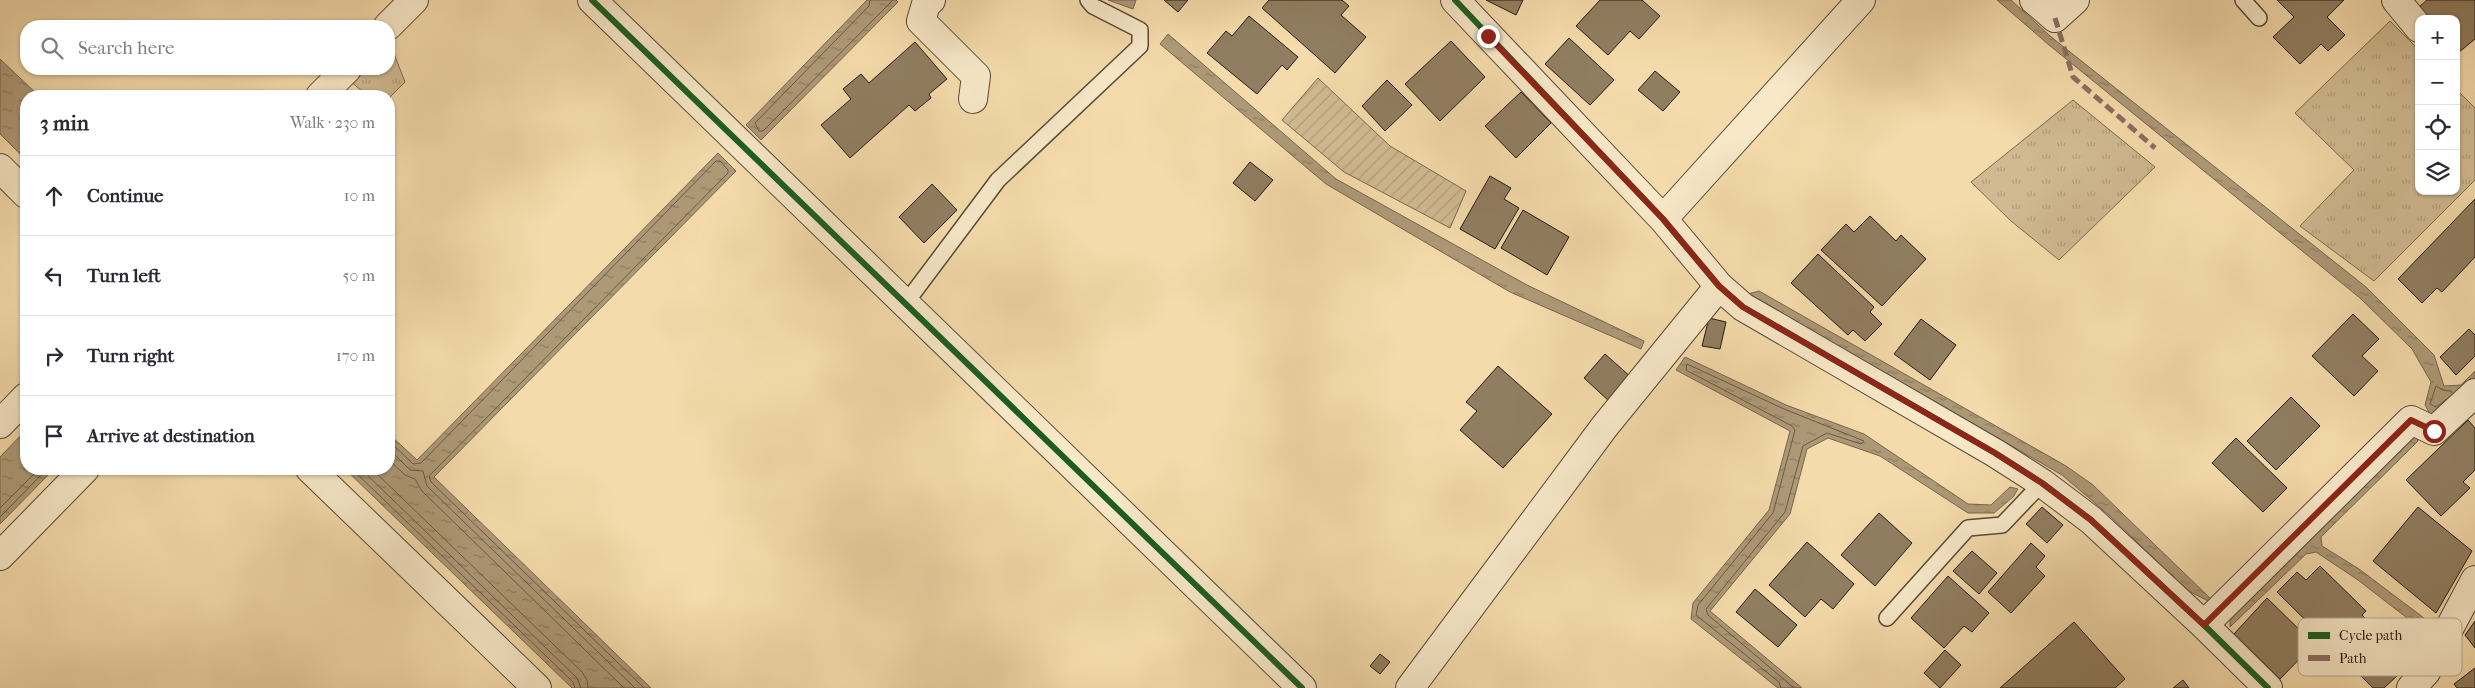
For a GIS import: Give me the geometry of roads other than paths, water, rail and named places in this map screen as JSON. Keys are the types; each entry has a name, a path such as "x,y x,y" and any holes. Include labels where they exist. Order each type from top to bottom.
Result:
{"street":[{"path":"394,20 414,0"},
{"path":"592,0 1302,688"},
{"path":"931,0 926,4 921,21 976,76 972,99"},
{"path":"1455,0 1663,219 1719,286 1743,307 1995,453 2042,483 2091,520 2204,625 2268,688"},
{"path":"1663,219 1861,0"},
{"path":"2034,0 2055,18 2075,0"},
{"path":"2396,0 2415,23"},
{"path":"326,90 340,75"},
{"path":"0,168 20,188"},
{"path":"1410,688 1605,426 1719,286"},
{"path":"2204,625 2411,420 2434,431 2475,393"},
{"path":"0,424 20,403"},
{"path":"0,556 79,475"},
{"path":"316,475 537,688"},
{"path":"2455,618 2475,580"},
{"path":"2411,688 2422,676"}],"lane":[{"path":"905,304 998,180 1140,46 1140,30 1093,6 1088,0"},
{"path":"2243,0 2259,18"},
{"path":"1887,618 1968,528 2002,525 2042,483"}],"water":[{"path":"867,0 896,0 898,2 761,140 746,125"},
{"path":"1108,0 1136,0 1133,9"},
{"path":"1997,0 2011,0 2050,36 2366,287 2434,355 2444,386 2461,385 2475,371 2475,382 2438,412 2430,414 2425,405 2431,382 2412,349 2360,298 2049,45"},
{"path":"1168,34 1336,179 1527,285 1644,341 1641,349 1510,292 1326,184 1160,44"},
{"path":"0,59 33,90 20,90 20,154 0,134"},
{"path":"718,153 736,171 434,477 651,688 572,688 351,475 395,475 395,440 417,460"},
{"path":"1759,291 2066,466 2093,485 2211,599 2210,602 2187,590 2109,515 2062,475 1748,294"},
{"path":"1685,357 1786,405 1864,434 1968,504 1991,505 2010,487 2018,489 2013,497 1994,513 1968,513 1880,456 1828,438 1807,449 1790,514 1710,611 1802,688 1778,688 1691,619 1693,603 1769,510 1790,431 1676,370"},
{"path":"2416,434 2418,441 2321,537 2322,546 2359,569 2424,618 2407,618 2358,580 2316,552 2306,554 2230,627 2230,618"},
{"path":"20,436 20,475 48,475 0,524 0,457"}]}
